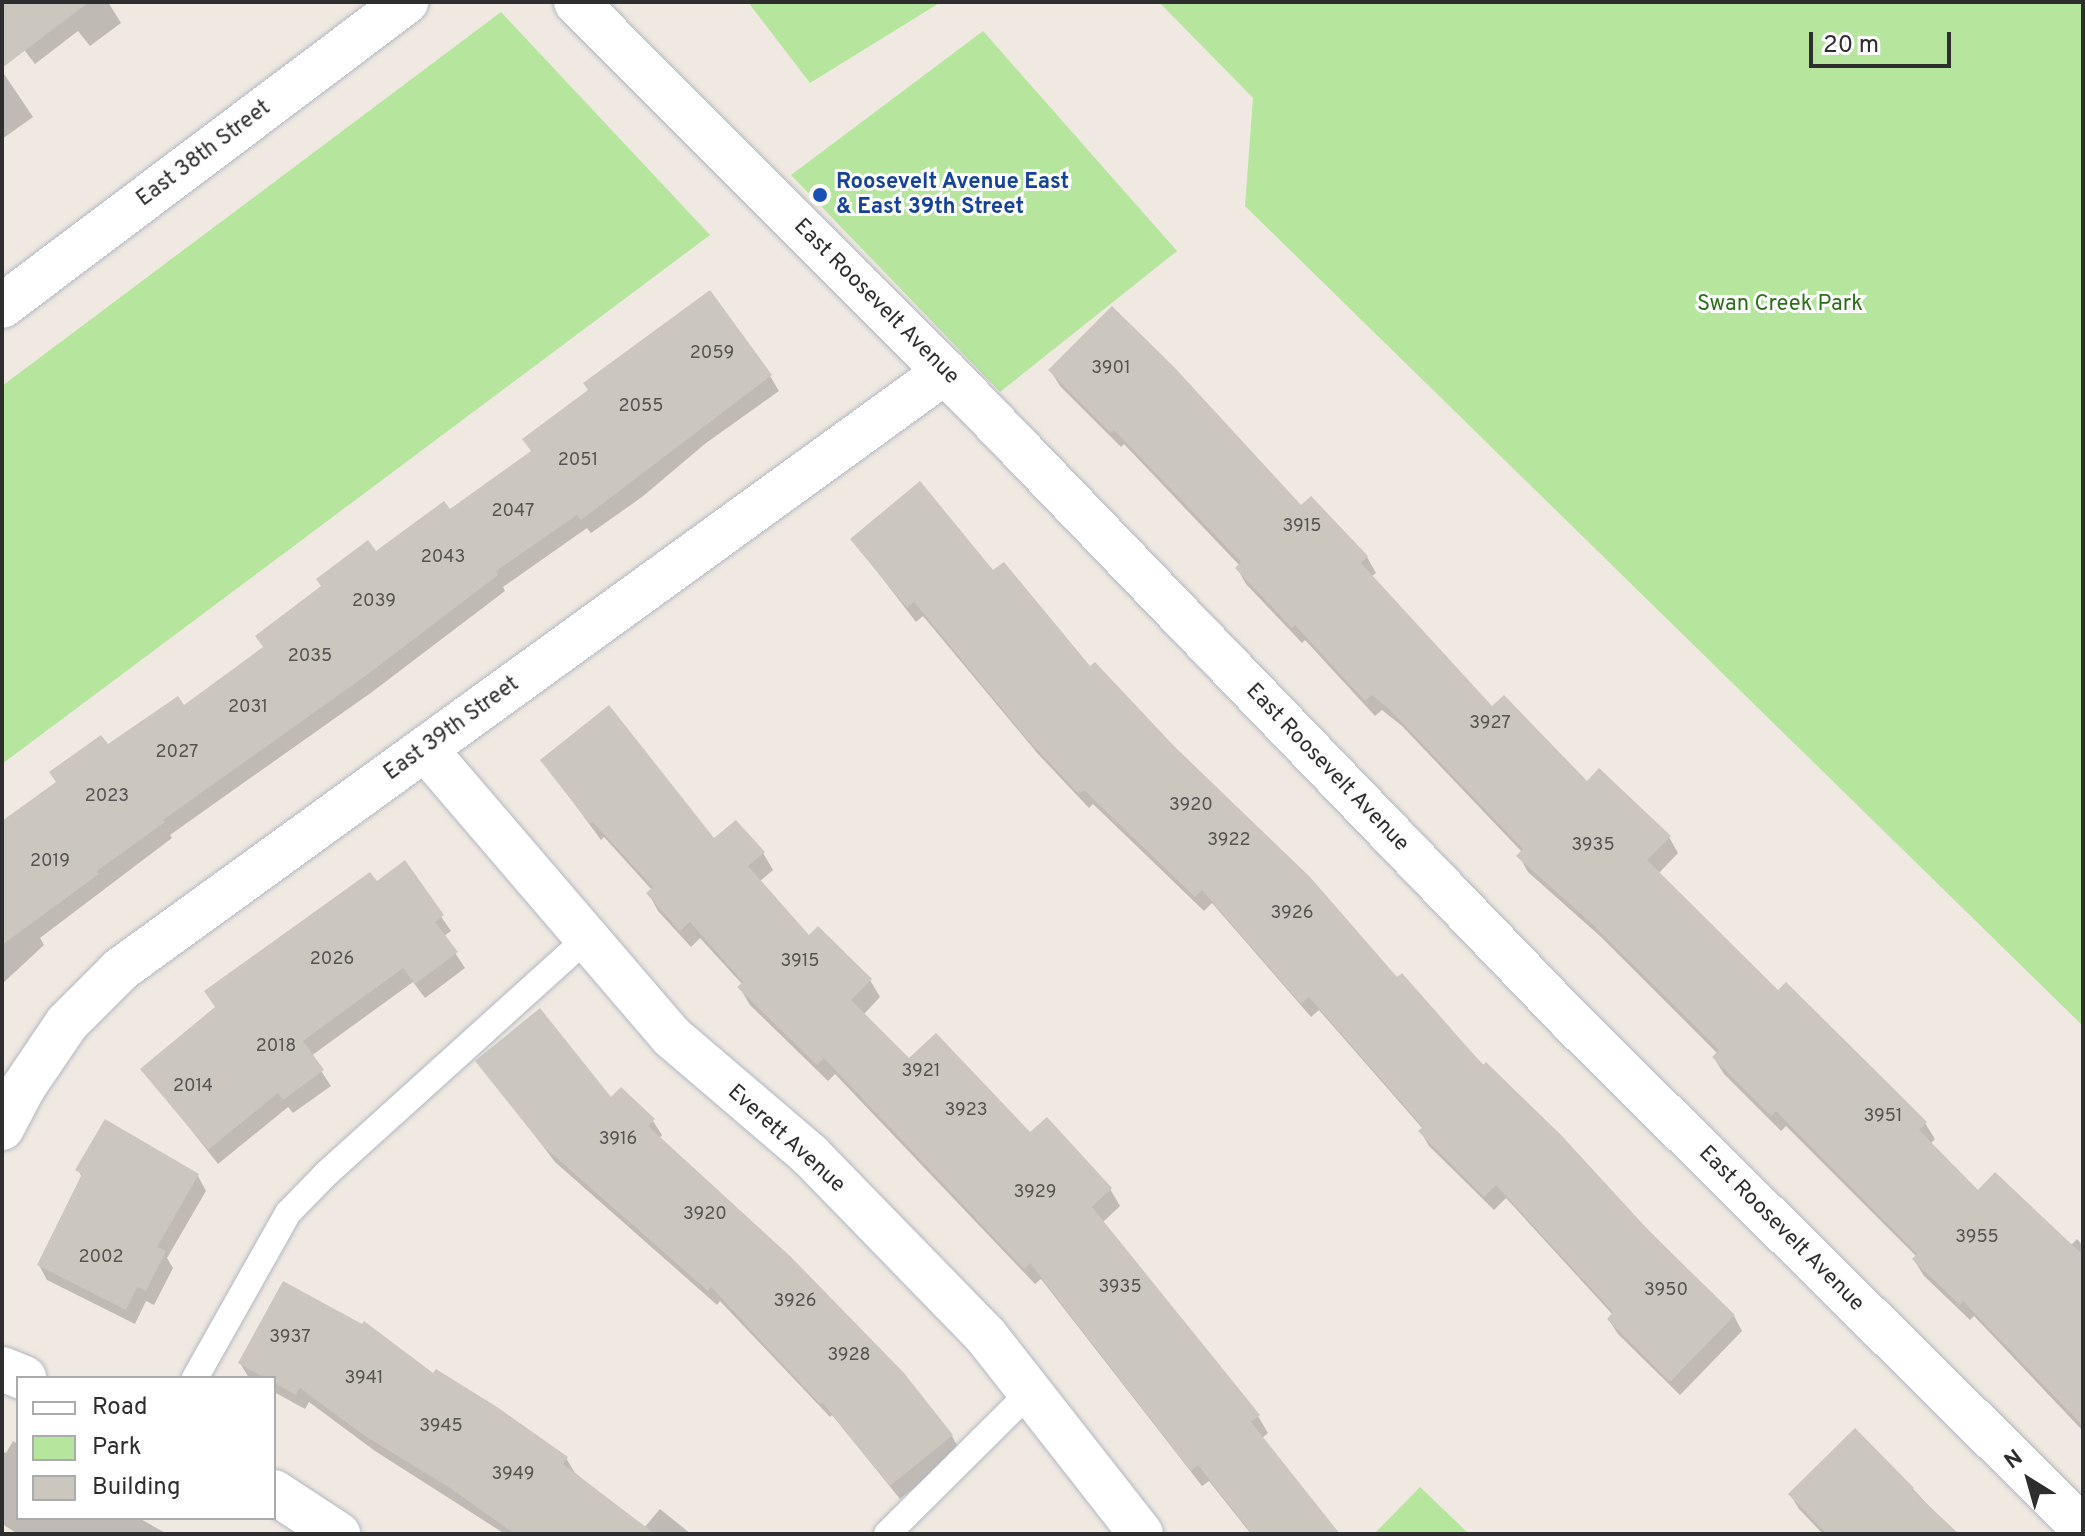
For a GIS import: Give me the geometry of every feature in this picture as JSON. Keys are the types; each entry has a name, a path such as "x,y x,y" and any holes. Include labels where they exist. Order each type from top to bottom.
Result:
{"street":[{"name":"East 38th Street","path":"2,306 406,2"},
{"name":"East Roosevelt Avenue","path":"576,2 945,372 1571,1021 2083,1528"},
{"name":"East 39th Street","path":"2,1128 23,1088 67,1023 121,969 945,372"},
{"name":"Everett Avenue","path":"425,749 672,1037 810,1155 986,1336 1141,1534"},
{"path":"276,1493 338,1534"}],"lane":[{"path":"196,1376 288,1213 327,1173 587,938"},
{"path":"887,1534 1030,1392"}],"green space":[{"path":"748,2 941,2 810,83"},
{"name":"Swan Creek Park","path":"1159,2 2083,2 2083,1026 1245,206 1253,98"},
{"path":"501,12 710,235 2,764 2,386"},
{"path":"983,31 1177,251 1000,392 791,175"},
{"path":"1420,1487 1469,1534 1374,1534"}],"building":[{"path":"2,2 89,2 2,68"},
{"path":"710,290 772,375 581,520 577,515 496,571 498,575 364,677 163,820 165,822 97,871 99,874 2,945 2,821 56,782 49,772 101,735 108,744 178,696 184,705 263,647 255,636 321,586 316,579 368,540 376,551 444,501 450,509 531,451 522,439 588,390 583,383"},
{"path":"1112,306 1175,368 1301,505 1311,496 1368,556 1361,563 1492,706 1504,695 1587,781 1599,768 1671,836 1647,860 1778,990 1786,982 1887,1082 1927,1122 1919,1130 1978,1190 1995,1172 2083,1255 2083,1426 1963,1301 1960,1305 1912,1259 1917,1254 1776,1111 1771,1116 1712,1057 1719,1050 1589,921 1516,856 1523,849 1390,710 1372,695 1365,701 1295,625 1292,628 1235,568 1241,562 1114,430 1111,433 1048,370"},
{"path":"920,481 993,570 1004,562 1090,666 1095,662 1174,746 1310,877 1397,977 1402,973 1483,1065 1486,1062 1562,1136 1651,1233 1735,1315 1670,1382 1607,1319 1613,1312 1496,1185 1484,1197 1418,1131 1423,1127 1309,997 1301,1004 1202,890 1195,897 1084,790 1079,794 1027,739 914,602 907,608 850,539"},
{"path":"609,705 714,838 736,820 765,852 748,866 809,935 818,926 872,979 851,1000 909,1058 936,1033 1030,1132 1047,1117 1112,1188 1092,1207 1260,1415 1251,1422 1340,1534 1252,1534 1198,1465 1191,1471 1030,1263 1024,1269 824,1058 817,1065 737,987 743,982 690,922 680,931 646,893 653,887 593,822 590,824 540,760"},
{"path":"405,860 444,915 435,922 458,952 415,984 403,968 303,1041 324,1070 283,1100 278,1093 208,1150 140,1069 215,1007 204,991 370,872 377,881"},
{"path":"540,1008 611,1097 621,1087 655,1119 648,1126 791,1257 904,1373 953,1435 890,1486 822,1402 820,1404 711,1287 708,1291 543,1146 475,1061"},
{"path":"105,1119 199,1174 157,1247 166,1251 146,1291 137,1287 126,1310 37,1265 82,1174 75,1170"},
{"path":"283,1281 362,1324 364,1321 433,1373 436,1369 497,1407 568,1457 563,1464 655,1534 515,1534 450,1488 365,1436 300,1388 296,1395 276,1384 276,1376 261,1376 238,1363"},
{"path":"1855,1428 1914,1488 1912,1490 1959,1534 1827,1534 1788,1494"}],"place":[{"name":"Roosevelt Avenue East & East 39th Street","path":"820,195"}]}
